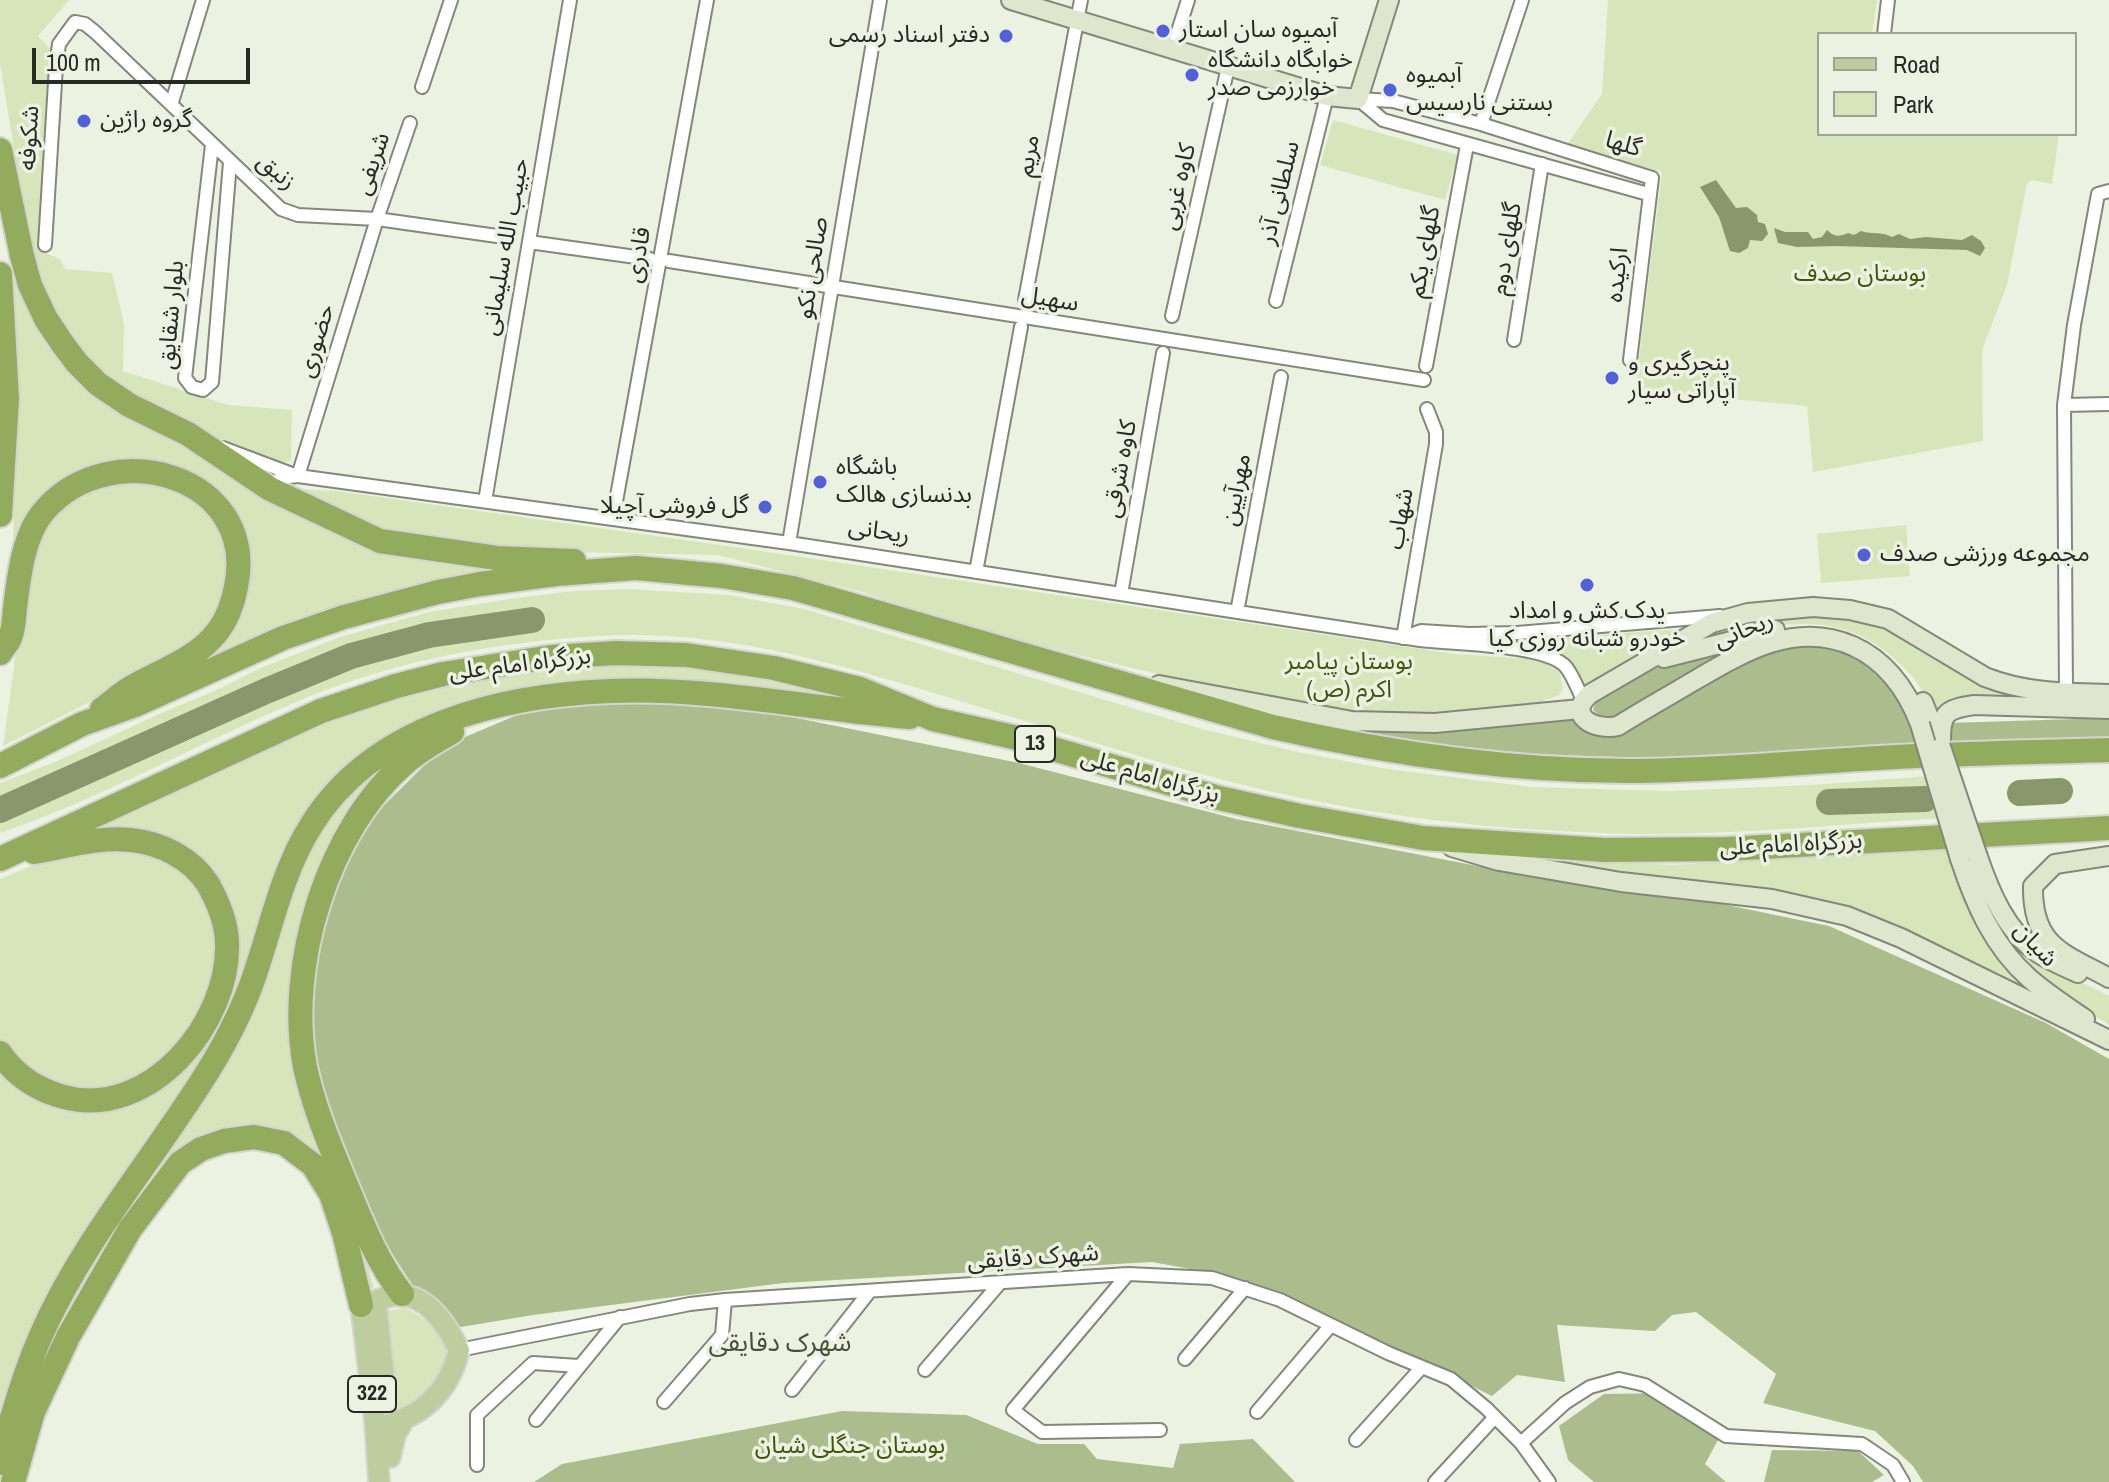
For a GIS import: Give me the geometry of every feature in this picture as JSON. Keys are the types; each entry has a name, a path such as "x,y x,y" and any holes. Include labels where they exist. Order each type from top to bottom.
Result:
{"highway":[{"path":"0,150 30,285 46,319 77,363 98,384 129,405 188,434 270,489 380,541 497,558 557,560 722,576 793,588 1273,727 1351,745 1465,761 1636,771 1793,765 1914,756 2109,750"},
{"path":"0,274 7,399 0,515"},
{"path":"0,653 11,636 19,580 34,530 43,511 71,487 111,472 157,473 178,479 215,503 229,521 237,543 239,561 234,600 226,620 216,634 188,659 130,688 82,724"},
{"path":"0,766 82,724 135,705 283,638 381,606 480,584 636,568"},
{"name":"بزرگراه امام علی","path":"2,858 321,711 396,686 494,664 616,653 686,655 774,668 860,689 933,719 1013,737 1219,798 1423,838 1604,850 1726,849 2109,828"},
{"path":"0,1463 18,1390 43,1330 81,1262 181,1115 235,1021 253,980 288,870 313,823 346,782 405,739 458,716 551,695 613,690 670,692 933,719"},
{"path":"402,1294 371,1245 322,1127 305,1064 301,1018 303,973 311,926 324,884 347,836 378,792 405,762 433,742 501,706"},
{"path":"0,1053 14,1071 59,1095 94,1101 139,1089 158,1078 194,1038 221,987 227,949 225,921 204,879 189,863 151,843 114,839 2,858"},
{"path":"13,1482 33,1412 68,1337 130,1229 180,1163 201,1149 224,1141 254,1137 284,1143 313,1165 331,1194 368,1304"},
{"path":"368,1304 371,1245"}],"main road":[{"path":"1011,0 1327,96 1358,99 1389,0"},
{"name":"ریحانی","path":"1969,858 1920,724 1903,691 1879,660 1845,642 1805,636 1783,639 1742,653 1618,726 1607,729 1590,724 1583,718 1582,704 1712,623 1748,613 1813,607 1868,613 1899,624 1985,677 2002,684 2038,691 2109,694"},
{"path":"1643,665 1783,628 1818,627 1841,631 1867,641 1894,663 1918,693 1941,747 1969,858 2003,914 2018,935 2038,953 2109,988"},
{"path":"1081,672 1352,721 1435,723 1582,704"},
{"path":"1941,747 1941,722 1947,712 1959,707 2109,709"},
{"path":"1423,838 1499,861 1621,882 1772,899 1847,916 1901,938 2109,1038"},
{"path":"2109,856 2055,864 2033,886 2033,905 2042,935 2055,947 2109,978"},
{"name":"شیان","path":"1969,858 1982,919 2009,956 2042,989 2109,1038"},
{"path":"368,1304 402,1294 420,1301 440,1318 459,1350 445,1387 428,1405 389,1424 392,1482"},
{"name":"322","path":"368,1304 389,1424 379,1482"}],"street":[{"path":"172,102 203,0"},
{"path":"422,87 451,0"},
{"name":"حبیب الله سلیمانی","path":"485,501 570,0"},
{"name":"قادری","path":"613,518 707,0"},
{"name":"صالحی نکو","path":"789,543 880,0"},
{"name":"مریم","path":"1025,300 1081,0"},
{"path":"1172,50 1188,0"},
{"path":"1481,124 1522,0"},
{"path":"1884,32 1888,0"},
{"name":"شکوفه","path":"45,245 56,66 59,44 66,30 75,22 85,24 172,102"},
{"name":"کاوه غربی","path":"1172,316 1228,67"},
{"name":"سلطانی آذر","path":"1276,301 1327,96"},
{"name":"گلها","path":"1358,99 1393,101 1481,124 1652,178 1648,194 1383,120 1358,99"},
{"name":"زنبق","path":"172,102 212,145 281,209 298,215 377,219"},
{"name":"شریفی","path":"377,219 410,123"},
{"name":"بلوار شقایق","path":"212,145 185,378 192,387 203,390 212,382 230,162"},
{"name":"گلهای یکم","path":"1426,366 1467,145"},
{"name":"گلهای دوم","path":"1514,340 1542,164"},
{"path":"2066,693 2064,405 2074,325 2104,191"},
{"name":"ارکیده","path":"1630,360 1648,194"},
{"path":"377,219 497,236"},
{"name":"حضوری","path":"298,476 377,219"},
{"path":"529,242 650,259"},
{"name":"سهیل","path":"669,261 1424,380"},
{"path":"976,572 1021,327"},
{"name":"کاوه شرقی","path":"1121,594 1163,353"},
{"name":"مهرآیین","path":"1237,612 1281,377"},
{"path":"2064,405 2109,404"},
{"name":"شهاب","path":"1403,638 1436,444 1436,432 1427,409"},
{"name":"ریحانی","path":"188,434 298,476 789,543 1403,638 1548,654 1567,668 1582,704"},
{"path":"270,489 280,478 298,476"},
{"name":"ریحانی","path":"1403,638 1421,631 1517,633 1748,613"},
{"path":"1128,1274 1013,1410 1042,1432 1160,1430"},
{"name":"شهرک دقایقی","path":"459,1350 526,1339 620,1317 725,1300 1128,1274 1212,1278 1280,1300 1451,1379 1521,1443 1549,1482"},
{"path":"925,1370 1000,1283"},
{"path":"1185,1359 1245,1288"},
{"path":"792,1390 870,1291"},
{"path":"664,1402 722,1335 725,1300"},
{"path":"536,1420 620,1317"},
{"path":"1257,1412 1331,1325"},
{"path":"477,1465 477,1415 533,1363 579,1366"},
{"path":"1356,1440 1422,1367"},
{"path":"1521,1443 1565,1403 1590,1387 1619,1379 1645,1385 1726,1436 1862,1444 1893,1465 1903,1482"},
{"path":"1435,1482 1495,1417"}],"green space":[{"path":"0,0 69,0 38,36 51,50 41,251 60,259 65,269 112,273 124,323 123,371 228,405 292,410 291,460 284,463 198,430 127,395 94,367 53,311 32,258 0,64"},
{"name":"بوستان صدف","path":"1608,0 1877,0 1872,32 1817,32 1817,136 2059,136 2052,184 2032,180 2027,183 2007,285 1982,350 1983,441 1813,472 1807,406 1635,390 1662,172 1567,145 1602,94"},
{"path":"1333,120 1458,155 1445,200 1320,165"},
{"path":"6,212 46,337 186,444 327,527 557,564 129,695 234,615 222,501 103,466 13,549 17,360"},
{"path":"148,479 212,509 233,572 213,625 155,669 3,746 17,645 38,533 85,487"},
{"name":"بوستان پیامبر اکرم (ص)","path":"280,488 337,491 727,546 1455,654 1547,660 1559,670 1563,689 1559,695 1530,706 1409,718 1374,717 1259,698 1082,656 961,625 862,592 718,555 470,550 408,541"},
{"name":"مجموعه ورزشی صدف","path":"1906,525 1910,576 1821,583 1817,534"},
{"path":"628,589 729,595 804,609 1202,729 1387,769 1531,787 1670,791 1929,776 1942,818 1760,831 1651,834 1519,828 1387,814 1205,775 884,678 803,657 722,642 640,635 598,636 489,648 382,671 313,695 80,802 0,833 0,783 55,762 258,669 340,637 429,612 574,591"},
{"path":"1822,614 1869,620 2032,697 1938,715 1910,674 1884,650 1858,635 1831,627 1804,624 1776,626 1684,644 1733,623"},
{"path":"1696,628 1584,686 1562,657 1533,645 1507,641"},
{"path":"1763,639 1614,721 1605,721 1593,710 1601,697 1642,674 1697,655"},
{"path":"1797,644 1848,650 1877,665 1915,724 2109,718 2109,738 1648,758 1532,754 1399,740 1347,731 1216,700 1316,722 1571,718 1579,727 1597,734 1738,661"},
{"path":"571,664 699,668 786,684 900,712 531,692 341,778 233,1011 0,1424 0,1065 21,1085 144,1095 229,985 199,864 65,840 300,732 356,710 447,685"},
{"path":"608,700 767,712 1019,763 1236,819 1503,871 1717,903 1829,926 2046,1023 2109,1059 2109,1482 1923,1482 1913,1466 1875,1431 1763,1403 1776,1374 1696,1312 1672,1315 1655,1331 1557,1325 1565,1382 1517,1375 1492,1396 1289,1297 1229,1276 1152,1262 783,1283 461,1327 415,1289 355,1196 316,1082 310,952 363,826 444,746 517,715"},
{"path":"397,751 360,807 297,996 374,1288 361,1291 310,1151 193,1146 13,1437 54,1323 131,1199 328,810"},
{"path":"139,846 196,879 221,944 202,1014 154,1071 96,1092 46,1083 0,1042 0,879 52,857"},
{"path":"1947,847 1966,904 1979,931 2011,969 2059,1007 1932,944 1772,891 1497,855 1672,865"},
{"path":"1975,867 2053,968 2109,996 2109,1025 2044,982 2017,955 1987,910"},
{"path":"405,1308 426,1321 440,1335 446,1350 446,1364 441,1378 429,1391 391,1411 383,1311"},
{"path":"1667,1393 1725,1427 1705,1464 1726,1482 1594,1482 1568,1460 1559,1426 1604,1394"},
{"name":"بوستان جنگلی شیان","path":"842,1411 966,1415 1038,1444 1084,1444 1097,1459 1173,1468 1180,1444 1253,1439 1295,1482 534,1482 562,1464"},
{"path":"1772,1450 1858,1451 1884,1475 1872,1482 1764,1482"}],"shaded area":[{"path":"1716,180 1736,208 1747,207 1757,215 1758,222 1765,224 1768,234 1762,241 1750,240 1748,248 1739,253 1730,251 1719,217 1700,187"},
{"path":"1774,228 1785,232 1808,232 1813,239 1822,237 1827,230 1836,236 1854,235 1861,231 1892,237 1899,234 1910,239 1962,240 1972,235 1985,248 1980,256 1967,250 1797,247 1778,243"}],"waterway":[{"path":"0,810 351,656 429,635 532,620"},
{"path":"2020,793 2060,791"},
{"path":"1829,802 1925,799"}],"place":[{"name":"آبمیوه سان استار","path":"1163,31"},
{"name":"دفتر اسناد رسمی","path":"1006,36"},
{"name":"خوابگاه دانشگاه خوارزمی صدر","path":"1192,75"},
{"name":"آبمیوه بستنی نارسیس","path":"1390,90"},
{"name":"گروه راژین","path":"84,121"},
{"name":"پنچرگیری و آپاراتی سیار","path":"1612,378"},
{"name":"باشگاه بدنسازی هالک","path":"820,482"},
{"name":"گل فروشی آچیلا","path":"765,507"},
{"name":"مجموعه ورزشی صدف","path":"1864,555"},
{"name":"یدک کش و امداد خودرو شبانه روزی کیا","path":"1587,585"}],"district":[{"name":"شهرک دقایقی","path":"780,1344"}]}
